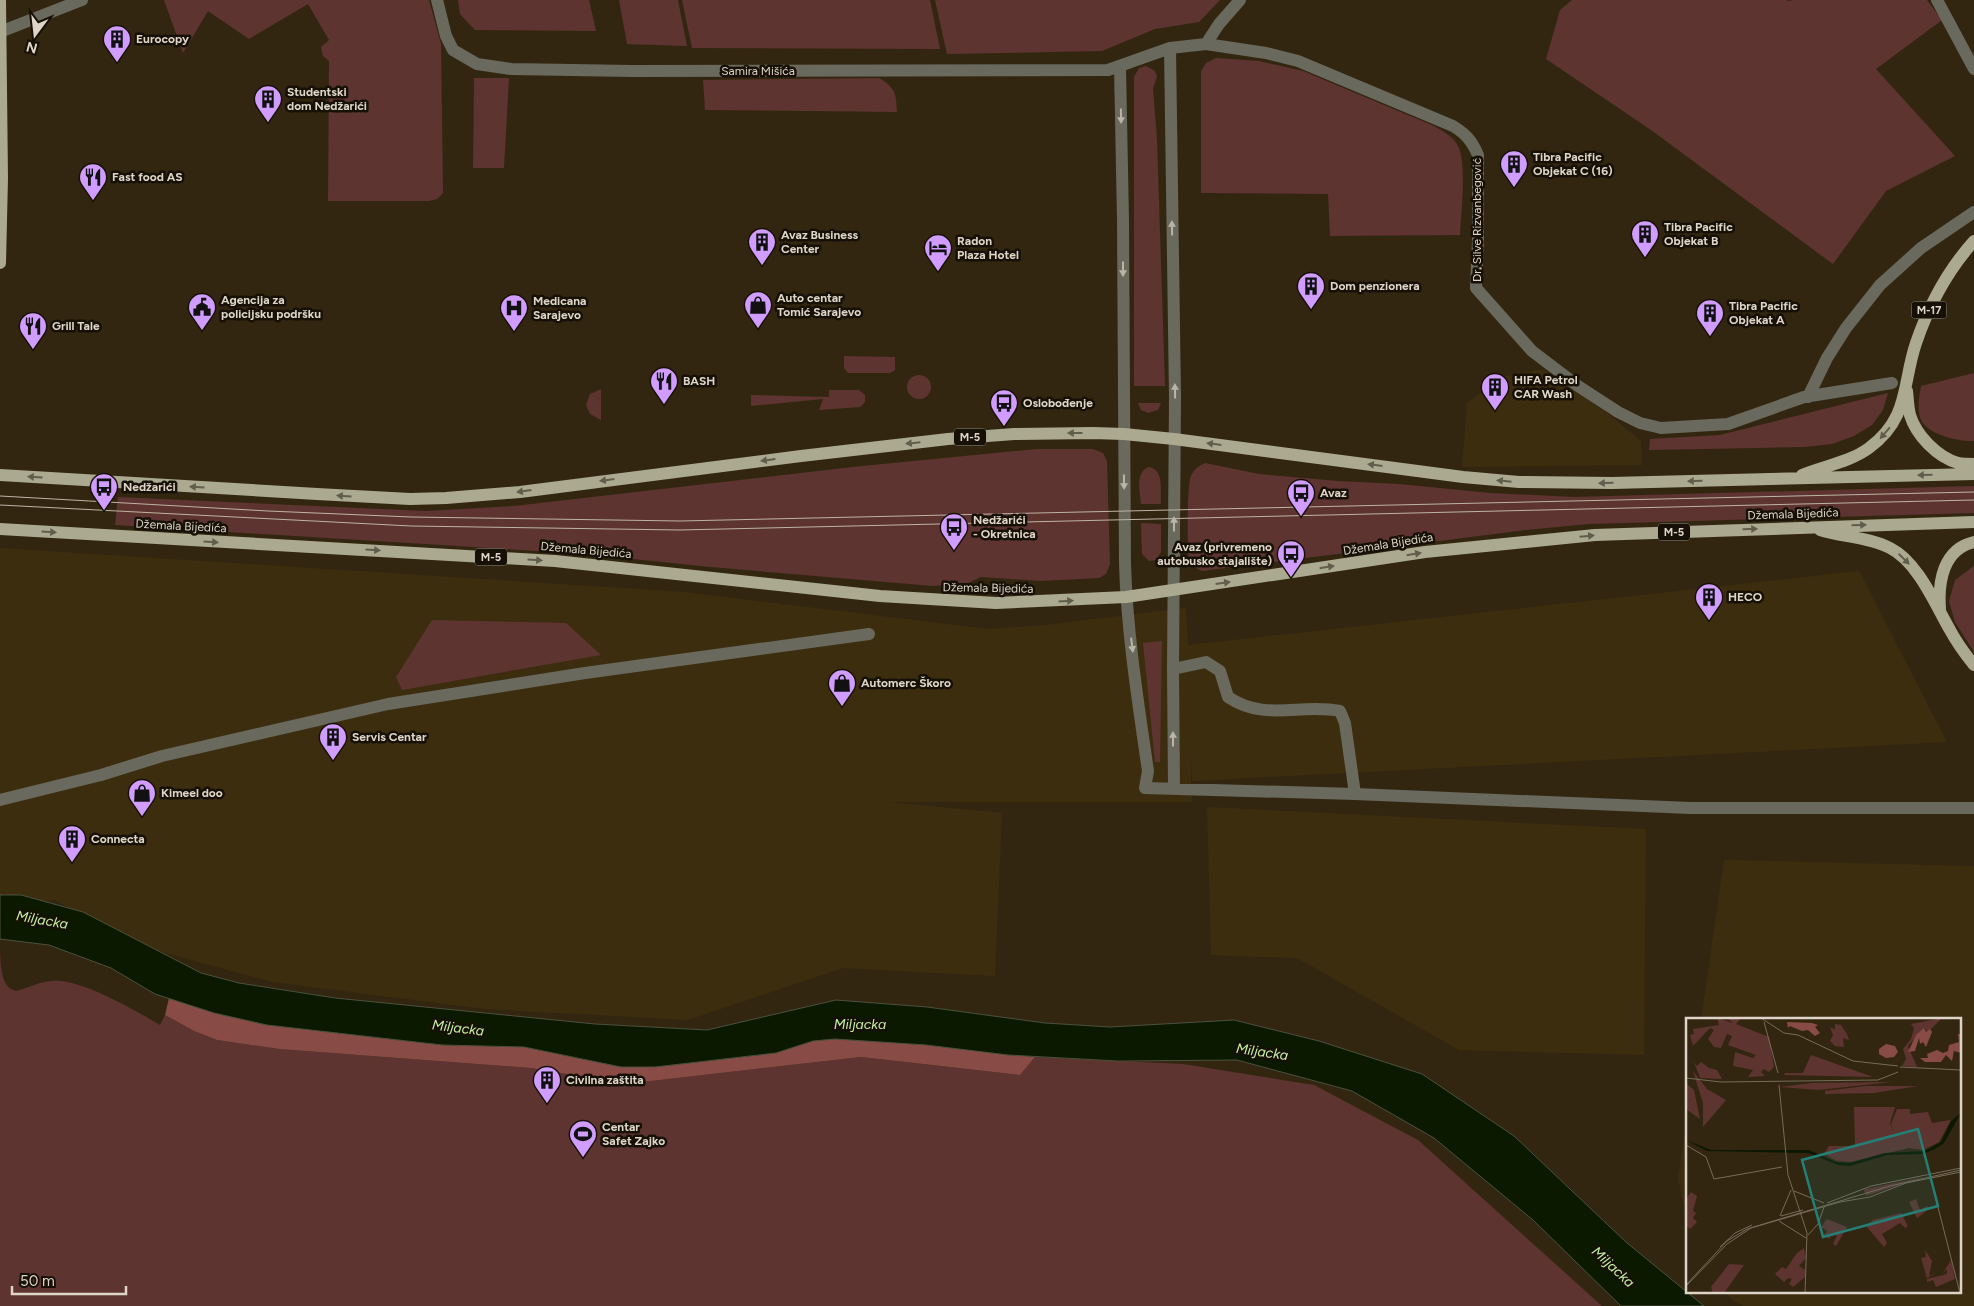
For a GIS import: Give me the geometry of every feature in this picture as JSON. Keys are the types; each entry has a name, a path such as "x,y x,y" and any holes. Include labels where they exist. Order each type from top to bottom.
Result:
{"main road":[{"path":"0,0 2,178 0,263"},
{"name":"M-17","path":"1974,241 1948,274 1934,298 1915,346 1906,390 1910,414 1916,429 1924,439 1940,454 1958,463 1974,464"},
{"path":"1795,478 1855,457 1868,449 1889,429 1897,415 1906,390"},
{"name":"M-5","path":"0,475 410,499 446,498 520,492 948,439 1014,434 1124,434 1463,477 1519,482 1612,483 1974,474"},
{"name":"Džemala Bijedića","path":"0,529 555,561 928,601 1004,603 1126,597 1479,546 1595,535 1810,526 1974,522"},
{"path":"1810,526 1836,535 1876,542 1892,548 1905,559 1940,608 1950,630 1974,665"},
{"path":"1940,608 1939,591 1944,568 1950,557 1958,549 1974,542"}],"street":[{"path":"0,32 82,0"},
{"name":"Samira Mišića","path":"437,0 446,36 453,50 477,64 511,69 632,71 1108,70 1120,67"},
{"path":"1206,44 1219,24 1240,0"},
{"path":"1937,0 1974,69"},
{"name":"Dr. Silve Rizvanbegović","path":"1120,67 1170,48 1206,44 1266,53 1298,61 1453,126 1466,134 1474,144 1478,155 1476,288 1532,351 1557,371 1618,412 1640,423 1661,428 1728,424 1808,397 1892,383"},
{"path":"1170,48 1175,590 1173,668 1174,788"},
{"path":"1120,67 1126,597 1148,771 1145,788 1355,794 1690,808 1974,808"},
{"path":"1808,397 1827,358 1846,328 1880,286 1921,248 1974,212"},
{"path":"0,800 101,775 162,756 388,704 585,673 869,634"},
{"path":"1173,668 1206,662 1220,671 1228,697 1246,708 1264,711 1329,709 1340,711 1345,723 1355,794"}],"shaded area":[{"path":"164,0 429,0 441,44 443,193 437,199 429,201 328,201 329,61 323,56 321,47 329,40 308,4 249,39 208,11 183,53"},
{"path":"458,0 589,0 596,31 475,30 460,14"},
{"path":"619,0 678,0 687,46 627,44"},
{"path":"682,0 930,0 940,49 692,48"},
{"path":"935,0 1220,0 1199,22 1155,29 1102,51 947,54"},
{"path":"1572,0 1927,0 1942,20 1876,69 1955,156 1886,191 1833,264 1651,130 1546,59 1560,10"},
{"path":"1216,58 1259,61 1303,71 1434,126 1447,134 1458,146 1461,154 1463,189 1460,235 1330,236 1328,194 1201,193 1201,71 1206,63"},
{"path":"1146,66 1155,71 1157,77 1153,88 1157,139 1165,386 1134,386 1134,77 1139,68"},
{"path":"474,78 509,78 504,168 473,168"},
{"path":"879,78 892,88 897,112 705,110 703,80"},
{"path":"844,356 895,357 895,370 890,373 848,373 844,368"},
{"path":"1542,369 1607,413 1641,441 1642,465 1462,467 1467,403 1502,377"},
{"path":"1974,373 1974,441 1943,436 1928,428 1923,423 1919,413 1921,386"},
{"path":"919,375 924,376 930,382 930,392 924,398 919,399 914,398 908,392 907,387 908,382 914,376"},
{"path":"601,389 601,420 590,414 586,405 590,394"},
{"path":"829,390 859,390 865,395 865,402 860,407 819,410 823,399 751,406 751,395 829,397"},
{"path":"1888,393 1883,410 1872,425 1854,436 1832,444 1805,447 1649,450 1650,439 1720,435"},
{"path":"1138,403 1161,403 1158,410 1148,413 1141,410"},
{"path":"1037,449 1093,449 1103,453 1107,461 1110,564 1106,574 1099,578 1041,581 981,577 968,583 933,586 585,554 115,525 118,497 426,511 514,506 852,467"},
{"path":"1205,463 1259,474 1399,484 1490,493 1574,497 1974,486 1974,513 1589,524 1526,530 1202,571 1192,565 1189,558 1188,503 1191,476 1197,468"},
{"path":"1148,467 1157,472 1159,476 1161,504 1141,504 1140,478 1141,474"},
{"path":"1141,523 1161,524 1161,552 1156,560 1149,561 1142,554"},
{"path":"0,548 684,592 988,629 1045,625 1186,608 1188,645 1859,571 1947,742 1192,781 1190,749 1192,802 889,802 1002,813 995,976 843,968 688,1020 485,1009 272,982 140,946 55,900 0,905"},
{"path":"1974,566 1974,652 1955,622 1949,601 1955,580"},
{"path":"432,620 566,623 601,655 402,690 396,677"},
{"path":"1162,641 1160,762 1155,762 1143,643"},
{"path":"1207,807 1646,829 1644,1055 1459,1050 1297,958 1211,955"},
{"path":"1724,860 1974,866 1974,1306 1743,1306 1731,1299 1727,1294 1962,1294 1962,1018 1701,1018"},
{"path":"0,950 2,975 7,985 16,991 44,982 64,981 108,997 160,1025 165,1015 194,1031 217,1040 279,1049 531,1068 625,1084 861,1057 1020,1075 1035,1057 1183,1064 1314,1085 1418,1140 1602,1306 0,1306"},
{"path":"169,998 214,1013 267,1025 442,1045 524,1047 621,1067 655,1067 776,1053 813,1041 835,1039 926,1045 1035,1057 1020,1075 861,1057 625,1084 531,1068 279,1049 217,1040 194,1031 165,1015"},
{"path":"1686,1124 1686,1220 1678,1178"}],"water":[{"name":"Miljacka","path":"0,895 21,895 83,912 201,973 239,983 335,998 595,1024 707,1030 836,1000 927,1007 1045,1023 1110,1027 1234,1020 1319,1041 1422,1074 1514,1136 1627,1243 1686,1291 1686,1294 1689,1294 1704,1306 1621,1306 1533,1220 1434,1138 1352,1091 1237,1060 1118,1061 1008,1055 926,1045 835,1039 813,1041 776,1053 655,1067 621,1067 524,1047 442,1045 267,1025 214,1013 155,994 111,968 49,945 0,939"}],"tram line":[{"path":"0,496 411,517 680,521 1974,492"},
{"path":"0,505 411,526 680,530 1974,500"}],"place":[{"name":"Eurocopy","path":"117,63"},
{"name":"Studentski dom Nedžarići","path":"268,123"},
{"name":"Tibra Pacific Objekat C (16)","path":"1514,188"},
{"name":"Fast food AS","path":"93,201"},
{"name":"Tibra Pacific Objekat B","path":"1645,258"},
{"name":"Avaz Business Center","path":"762,266"},
{"name":"Radon Plaza Hotel","path":"938,272"},
{"name":"Dom penzionera","path":"1311,310"},
{"name":"Auto centar Tomić Sarajevo","path":"758,329"},
{"name":"Agencija za policijsku podršku","path":"202,331"},
{"name":"Medicana Sarajevo","path":"514,332"},
{"name":"Tibra Pacific Objekat A","path":"1710,337"},
{"name":"Grill Tale","path":"33,350"},
{"name":"BASH","path":"664,405"},
{"name":"HIFA Petrol CAR Wash","path":"1495,411"},
{"name":"Oslobođenje","path":"1004,427"},
{"name":"Nedžarići","path":"104,511"},
{"name":"Avaz","path":"1301,517"},
{"name":"Nedžarići - Okretnica","path":"954,551"},
{"name":"Avaz (privremeno autobusko stajalište)","path":"1291,578"},
{"name":"HECO","path":"1709,621"},
{"name":"Automerc Škoro","path":"842,707"},
{"name":"Servis Centar","path":"333,761"},
{"name":"Kimeel doo","path":"142,817"},
{"name":"Connecta","path":"72,863"},
{"name":"Civilna zaštita","path":"547,1104"},
{"name":"Centar Safet Zajko","path":"583,1158"}]}
